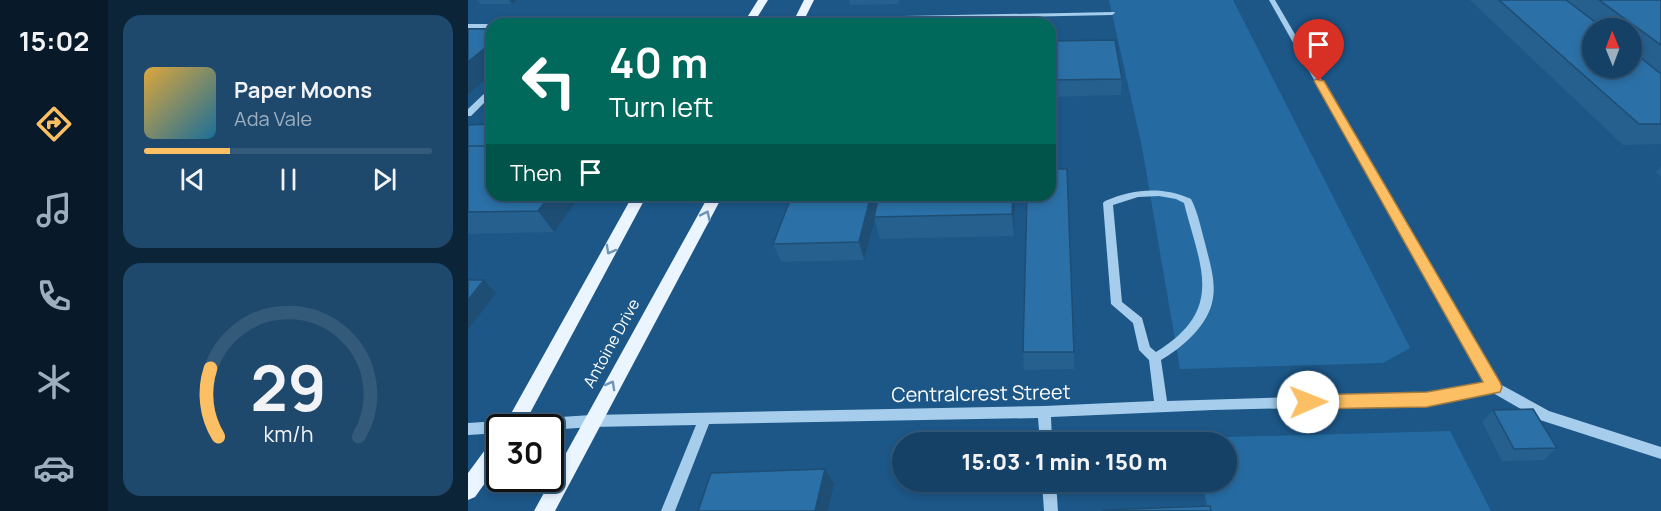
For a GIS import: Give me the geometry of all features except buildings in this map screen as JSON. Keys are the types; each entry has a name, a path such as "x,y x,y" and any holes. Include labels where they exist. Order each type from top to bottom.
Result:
{"main road":[{"path":"752,18 763,0"},
{"path":"800,18 808,0"},
{"path":"520,414 637,201"},
{"name":"Antoine Drive","path":"544,511 713,201"},
{"path":"468,490 486,465"}],"street":[{"path":"1272,0 1494,387 1545,416 1661,453"},
{"path":"938,18 1112,13"},
{"path":"468,26 486,26"},
{"path":"468,114 486,97"},
{"path":"1155,358 1172,348 1192,329 1207,304 1209,288 1188,201 1178,195 1126,195 1108,203 1117,304 1138,321 1145,350 1155,358 1161,406"},
{"name":"Centralcrest Street","path":"564,423 1044,412 1161,406 1427,399 1494,387"},
{"path":"1044,412 1046,432"},
{"path":"668,511 705,419"},
{"name":"Centralcrest Street","path":"468,429 486,428"},
{"path":"1050,492 1051,511"}],"shaded area":[{"path":"1109,0 1233,0 1410,348 1383,363 1180,369 1142,147"},
{"path":"1450,431 1491,511 1208,511 1204,492 1237,492 1237,437"}],"route":[{"path":"1308,402 1427,399 1494,387 1319,81"}]}
